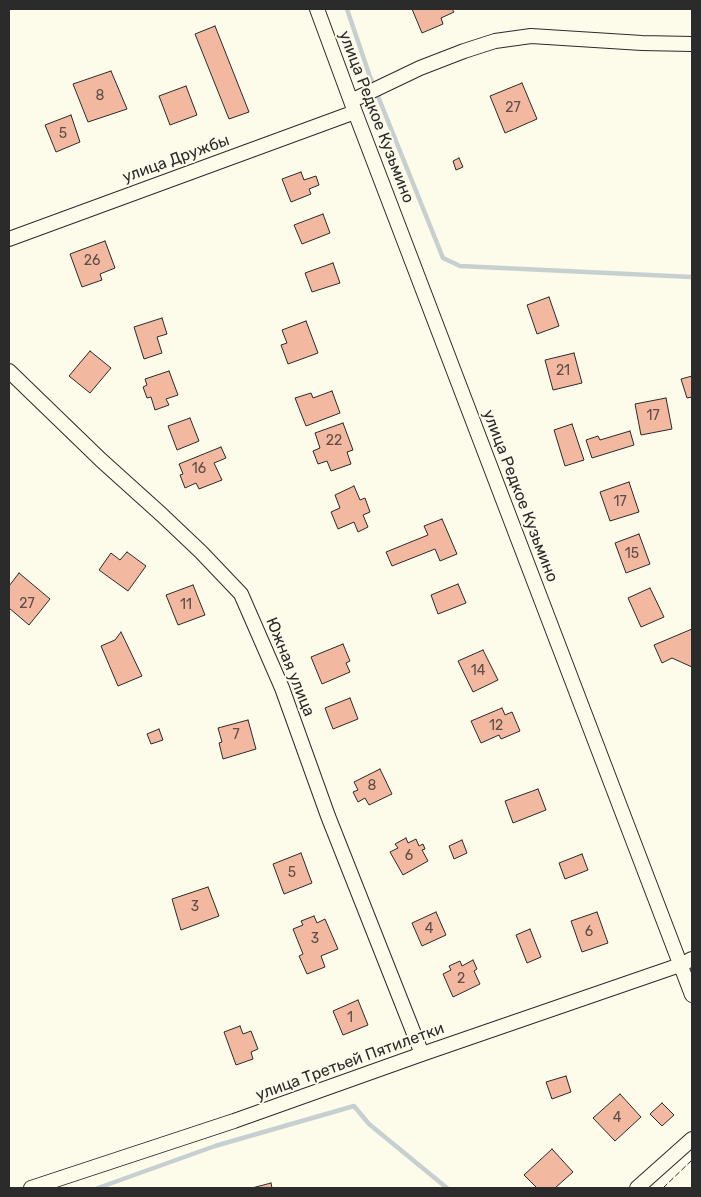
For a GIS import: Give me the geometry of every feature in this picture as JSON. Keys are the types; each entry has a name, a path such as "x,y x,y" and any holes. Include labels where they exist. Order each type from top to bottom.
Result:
{"street":[{"name":"улица Редкое Кузьмино","path":"317,9 353,107 686,962 692,995"},
{"name":"улица Дружбы","path":"9,240 353,107 420,68 495,41 531,36 692,44"},
{"name":"Южная улица","path":"9,372 195,546 241,594 282,688 318,789 422,1054"},
{"name":"улица Третьей Пятилетки","path":"31,1188 234,1121 686,962"},
{"path":"637,1188 692,1138"}],"building":[{"path":"412,9 452,9 454,12 441,18 443,24 422,33"},
{"path":"215,26 249,112 229,119 195,34"},
{"path":"111,71 127,109 88,122 73,84"},
{"path":"522,83 537,119 505,133 490,96"},
{"path":"186,86 197,115 170,125 159,96"},
{"path":"71,115 80,142 56,152 45,125"},
{"path":"459,158 463,167 456,170 453,161"},
{"path":"301,172 304,180 316,176 319,185 309,189 311,194 291,202 282,179"},
{"path":"323,214 330,233 302,244 294,225"},
{"path":"105,241 115,268 100,274 102,280 82,287 70,254"},
{"path":"333,263 340,283 312,292 305,273"},
{"path":"549,297 559,326 537,334 527,305"},
{"path":"162,318 167,334 157,337 162,353 144,359 134,327"},
{"path":"306,321 318,353 288,364 281,345 287,343 282,330"},
{"path":"90,351 111,368 90,393 69,376"},
{"path":"574,353 582,383 553,390 545,360"},
{"path":"169,371 178,395 166,399 169,405 155,410 151,397 147,398 143,387 147,385 145,379"},
{"path":"692,376 692,397 687,398 681,379"},
{"path":"332,391 340,413 306,426 295,398 311,393 313,398"},
{"path":"666,398 672,429 641,435 635,404"},
{"path":"190,418 199,441 177,450 168,426"},
{"path":"343,423 353,450 347,452 351,464 331,471 327,461 318,464 313,451 320,448 315,433"},
{"path":"572,424 584,460 565,466 554,430"},
{"path":"630,431 634,445 592,458 586,440 598,436 600,440"},
{"path":"221,447 226,458 214,463 222,480 199,489 196,483 185,488 180,475 183,474 179,464"},
{"path":"629,482 639,512 610,521 600,492"},
{"path":"354,486 360,500 365,498 370,512 363,515 368,527 358,532 354,522 338,529 331,512 340,508 335,495"},
{"path":"442,519 457,554 440,561 435,549 392,566 386,552 428,535 424,526"},
{"path":"639,534 650,564 626,573 615,543"},
{"path":"127,552 146,566 128,591 99,570 111,553 120,560"},
{"path":"19,573 50,599 29,625 9,608 9,586"},
{"path":"458,584 466,603 438,614 431,595"},
{"path":"193,585 205,615 178,625 166,595"},
{"path":"650,588 664,617 641,627 628,598"},
{"path":"692,629 692,667 672,658 662,663 654,645"},
{"path":"121,632 142,676 118,686 101,646 115,640"},
{"path":"343,644 350,661 346,663 350,672 322,684 311,657"},
{"path":"483,650 498,680 473,692 458,661"},
{"path":"350,698 358,719 333,729 325,708"},
{"path":"502,708 505,715 512,712 520,731 501,739 499,735 481,743 471,721"},
{"path":"248,720 256,749 223,759 219,743 222,742 218,728"},
{"path":"159,729 163,740 151,744 147,734"},
{"path":"380,769 392,794 369,805 365,798 358,802 353,792 358,790 354,782"},
{"path":"538,789 546,810 513,823 505,801"},
{"path":"406,838 408,843 416,839 419,846 423,844 425,849 422,850 428,861 403,875 390,852 398,848 395,844"},
{"path":"462,840 467,853 454,859 449,846"},
{"path":"301,853 312,883 284,894 273,864"},
{"path":"582,854 588,870 565,879 559,863"},
{"path":"208,887 219,916 181,930 172,899"},
{"path":"436,912 446,935 422,946 412,923"},
{"path":"597,912 608,943 582,952 571,921"},
{"path":"314,916 317,923 325,919 338,949 321,956 325,967 307,974 299,956 303,954 293,929 303,925 301,921"},
{"path":"530,929 541,957 527,963 516,935"},
{"path":"473,960 477,969 474,971 480,984 453,997 443,974 451,970 449,966 460,961 462,966"},
{"path":"358,1000 368,1025 343,1035 333,1011"},
{"path":"240,1026 243,1034 251,1031 258,1049 251,1052 253,1059 236,1065 224,1032"},
{"path":"566,1076 571,1092 552,1099 546,1082"},
{"path":"620,1094 641,1117 615,1141 593,1118"},
{"path":"662,1103 674,1115 662,1126 650,1114"},
{"path":"552,1149 573,1172 555,1188 537,1188 524,1175"},
{"path":"271,1183 272,1188 252,1188"}],"waterway":[{"path":"347,9 369,74 443,258 460,266 692,277"},
{"path":"98,1188 215,1146 354,1106 369,1124 447,1188"}],"fence":[{"path":"663,1188 692,1160"}]}
